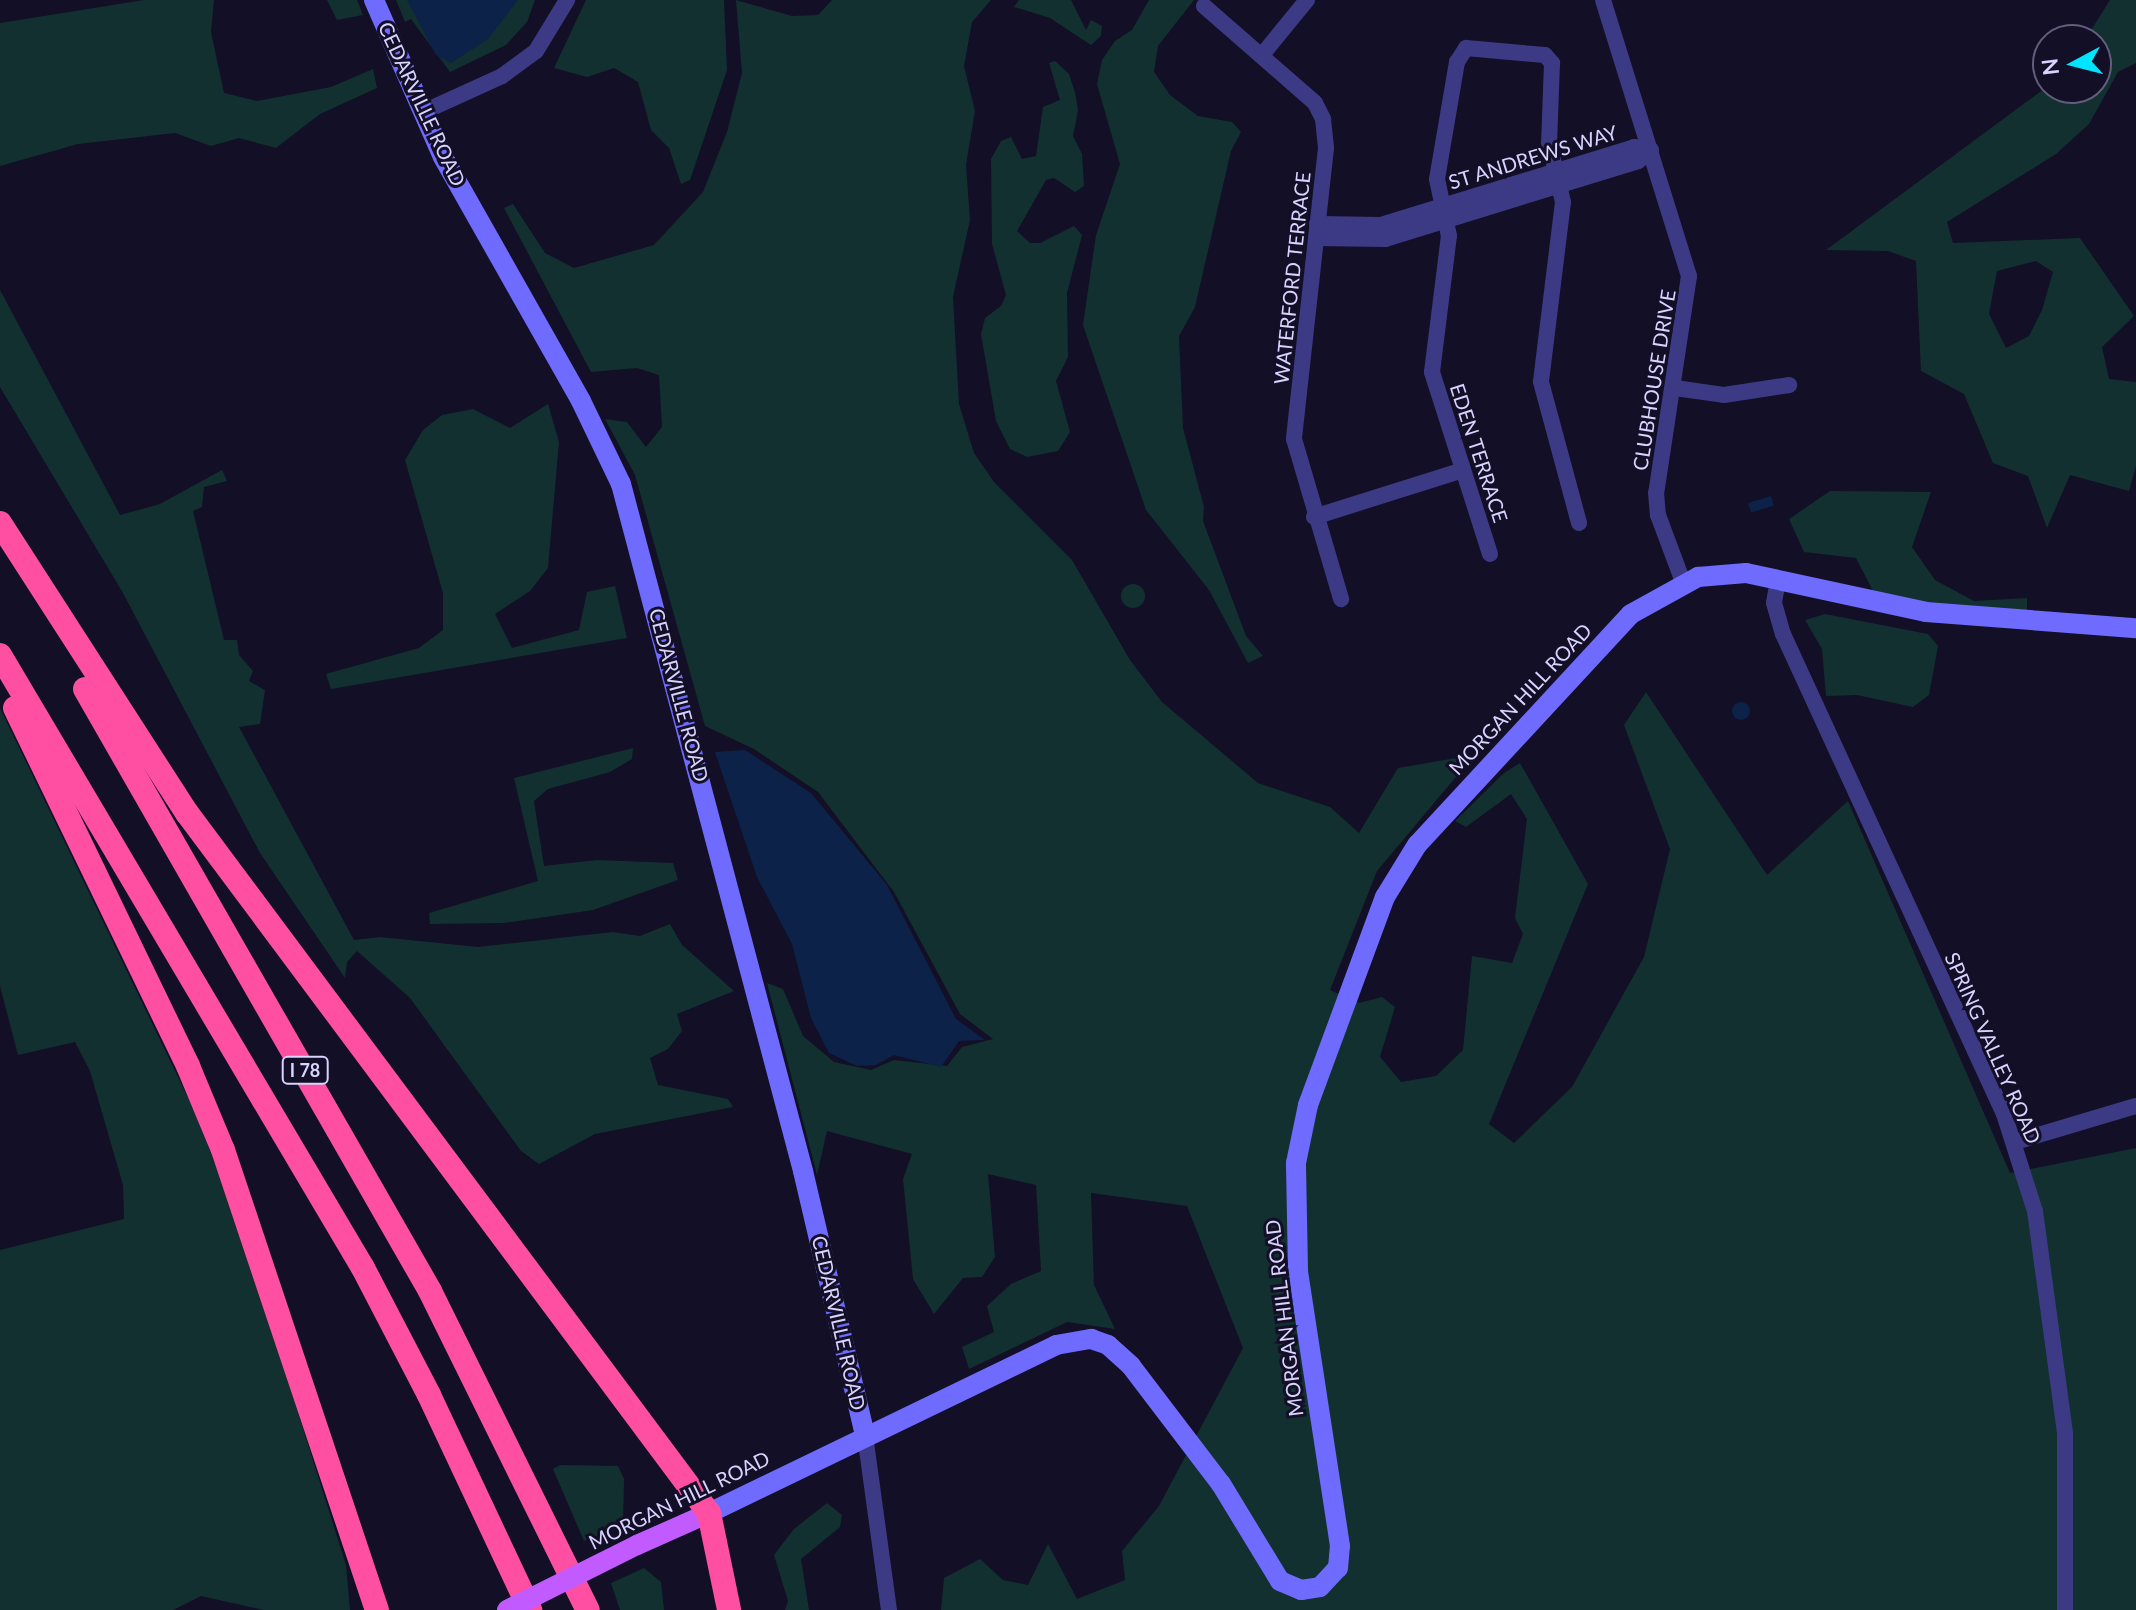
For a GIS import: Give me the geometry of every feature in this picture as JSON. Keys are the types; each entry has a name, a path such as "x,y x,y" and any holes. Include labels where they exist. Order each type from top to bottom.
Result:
{"highway":[{"path":"0,523 187,813 709,1513 729,1610"},
{"name":"I 78","path":"0,543 423,1278 588,1610"},
{"name":"I 78","path":"0,655 363,1268 429,1395 530,1610"},
{"path":"0,678 182,1053 223,1150 377,1610"},
{"path":"365,1577 366,1610"}],"main road":[{"name":"CEDARVILLE ROAD","path":"374,0 423,112 621,484 799,1156 865,1435"},
{"name":"MORGAN HILL ROAD","path":"507,1610 1056,1345 1097,1341 1131,1366 1212,1473 1280,1581 1308,1591 1331,1579 1338,1568 1340,1546 1295,1237 1296,1163 1313,1088 1385,897 1411,853 1631,614 1683,582 1733,572 1926,612 2136,628"}],"street":[{"path":"423,112 502,76 536,51 567,0"},
{"path":"1262,55 1307,0"},
{"name":"CLUBHOUSE DRIVE","path":"1603,0 1689,276 1656,505 1683,582"},
{"name":"WATERFORD TERRACE","path":"1204,6 1315,103 1323,119 1326,148 1294,439 1314,517 1341,599"},
{"name":"EDEN TERRACE","path":"1490,554 1432,372 1449,236 1437,179 1457,62 1466,48 1545,55 1552,63 1549,143 1557,178"},
{"name":"ST ANDREWS WAY","path":"1317,231 1381,225 1444,213 1557,178 1634,147 1651,150"},
{"path":"1557,178 1563,202 1541,382 1579,523"},
{"path":"1675,388 1736,395 1789,385"},
{"path":"1314,517 1463,470"},
{"name":"SPRING VALLEY ROAD","path":"1778,580 1774,603 1783,634 2015,1142 2038,1227 2064,1417 2065,1610"},
{"path":"2015,1142 2136,1106"},
{"path":"865,1435 889,1610"}],"green space":[{"path":"144,0 214,0 211,32 224,93 257,101 331,87 373,69 377,88 320,114 276,148 239,138 211,146 175,133 78,144 0,166 0,23"},
{"path":"327,0 357,0 363,15 337,20"},
{"path":"396,0 535,0 527,22 506,45 450,72 411,19 405,22"},
{"path":"586,0 724,0 727,70 690,180 681,184 669,148 651,130 638,82 614,68 587,77 554,68"},
{"path":"736,0 792,16 818,15 832,0 991,0 972,22 964,66 975,111 966,165 970,220 953,297 959,404 974,453 994,482 1072,560 1130,660 1162,702 1258,783 1330,807 1359,833 1398,768 1462,757 1460,772 1377,871 1330,990 1359,1003 1382,997 1395,1007 1380,1057 1401,1082 1436,1076 1463,1050 1472,956 1512,963 1523,934 1515,918 1527,819 1511,794 1466,827 1455,821 1504,773 1520,763 1588,884 1489,1124 1514,1143 1572,1087 1644,957 1670,849 1624,725 1646,692 1767,875 1848,801 2010,1173 2136,1148 2136,1610 941,1610 944,1578 980,1559 1003,1580 1028,1585 1048,1544 1077,1599 1125,1580 1122,1551 1159,1506 1243,1348 1187,1206 1091,1193 1094,1285 1115,1329 1067,1322 969,1369 962,1347 994,1332 987,1306 1011,1284 1041,1271 1036,1185 988,1174 995,1257 982,1277 963,1278 934,1314 913,1279 903,1179 912,1154 827,1131 817,1175 767,983 783,989 803,1036 834,1062 871,1070 894,1060 947,1066 962,1047 993,1039 960,1014 894,892 818,792 754,749 705,726 635,475 605,419 627,422 646,447 662,427 659,375 637,368 591,372 504,208 513,204 545,253 574,268 654,245 703,192 727,132 742,73"},
{"path":"1019,0 1071,0 1086,30 1091,20 1102,26 1101,36 1091,45 1050,18 1014,7"},
{"path":"1149,0 1194,0 1158,46 1154,72 1170,95 1198,116 1232,122 1241,132 1231,151 1195,307 1179,336 1183,428 1204,507 1203,521 1246,636 1263,656 1248,663 1209,590 1146,510 1083,325 1096,235 1120,164 1097,84 1102,60 1115,41 1132,30"},
{"path":"2110,0 2136,0 2136,63 2118,72 2112,83 2112,24 2095,24"},
{"path":"1055,61 1069,74 1075,92 1078,110 1073,136 1082,154 1084,186 1075,192 1054,178 1046,180 1017,231 1030,243 1040,243 1074,226 1082,235 1067,293 1068,357 1056,381 1070,432 1058,451 1027,457 1010,449 996,421 981,334 985,318 1001,306 1006,295 992,244 991,159 1001,141 1011,137 1022,159 1036,156 1043,107 1060,100 1049,63"},
{"path":"2032,98 2032,104 2100,104 2089,124 2056,154 1947,222 1953,243 2080,238 2134,316 2102,347 2109,379 2136,382 2136,466 2129,491 2070,475 2047,528 2028,476 1993,463 1964,394 1921,371 1916,261 1888,251 1826,250","holes":["2036,261 2053,272 2042,310 2029,336 2006,348 1989,314 1997,271"]},
{"path":"0,290 120,515 160,504 222,470 227,481 204,487 202,507 193,511 224,640 237,640 239,655 253,671 249,681 265,690 260,724 239,727 354,940 380,937 478,947 613,932 640,936 670,924 682,945 734,991 677,1014 682,1031 668,1049 650,1058 658,1085 728,1099 733,1107 595,1134 539,1164 521,1151 410,998 357,951 347,962 345,978 260,853 123,593 0,387"},
{"path":"548,404 559,442 548,568 530,591 495,614 512,648 579,630 587,592 615,586 627,638 331,689 326,674 419,648 443,630 443,593 405,460 423,430 442,415 473,409 510,428"},
{"path":"1830,491 1931,492 1912,547 1935,580 1974,601 2027,598 2027,610 1914,603 1874,593 1856,558 1804,552 1789,519"},
{"path":"1133,584 1144,591 1145,596 1138,607 1133,608 1122,601 1121,596 1128,585"},
{"path":"1825,614 1928,634 1938,646 1929,695 1913,707 1857,695 1826,696 1822,649 1805,620"},
{"path":"0,708 192,1106 237,1219 346,1565 350,1610 264,1610 201,1596 173,1610 0,1610 0,1250 124,1219 123,1185 90,1071 75,1042 18,1055 0,986"},
{"path":"633,748 632,759 610,772 548,789 534,801 544,866 597,860 673,863 678,880 593,910 504,923 430,924 429,913 538,881 514,778"},
{"path":"560,1465 618,1466 624,1479 623,1526 584,1541 553,1469"},
{"path":"827,1503 842,1515 840,1527 801,1559 809,1610 785,1610 788,1601 774,1555 794,1529"},
{"path":"644,1568 661,1582 664,1610 620,1610 611,1583"}],"water":[{"path":"407,0 518,0 488,39 451,63 436,55"},
{"path":"1771,496 1774,506 1751,513 1748,503"},
{"path":"1737,702 1745,702 1750,711 1748,718 1737,720 1732,715 1732,707"},
{"path":"745,750 811,793 887,885 956,1019 985,1040 959,1041 941,1067 894,1055 876,1065 857,1066 829,1053 811,1018 792,944 757,877 715,752"}]}
